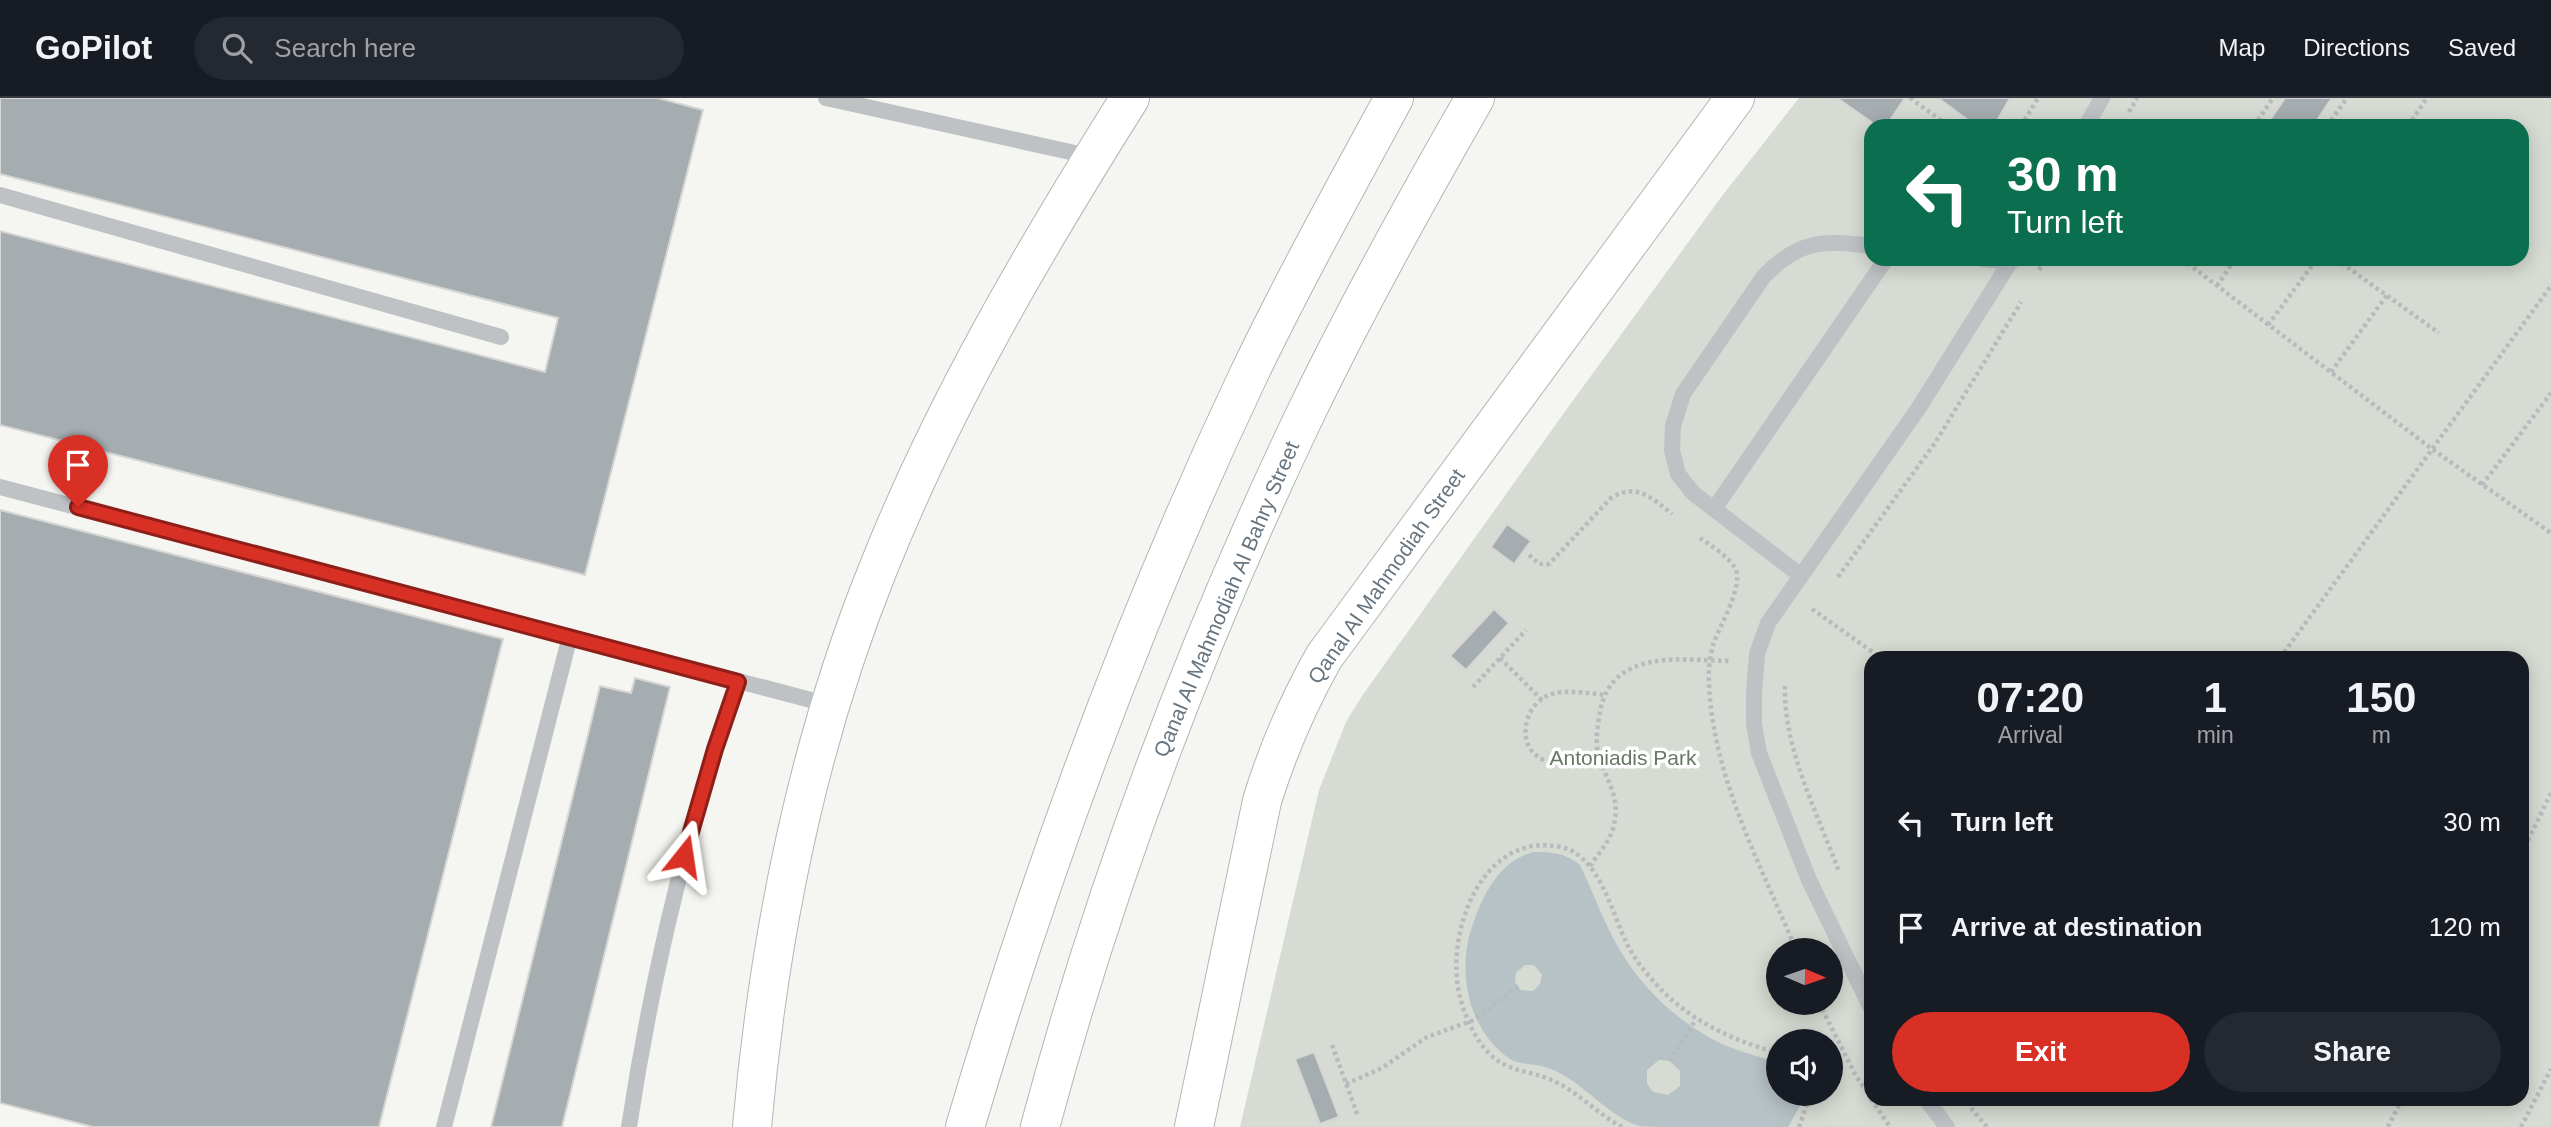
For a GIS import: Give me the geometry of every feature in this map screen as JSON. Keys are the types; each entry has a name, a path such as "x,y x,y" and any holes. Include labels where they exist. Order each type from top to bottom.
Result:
{"street":[{"path":"752,1127 768,984 786,882 830,705 877,570 925,462 977,356 1034,255 1130,98"},
{"path":"964,1127 1059,830 1117,676 1159,575 1248,375 1394,98"},
{"name":"Qanal Al Mahmodiah Al Bahry Street","path":"1040,1127 1059,1054 1121,862 1211,626 1303,419 1422,191 1475,98"},
{"name":"Qanal Al Mahmodiah Street","path":"1194,1127 1262,802 1278,751 1298,703 1332,646 1735,98"}],"lane":[{"path":"826,98 1093,156"},
{"path":"2091,119 2102,98"},
{"path":"0,195 500,337"},
{"path":"1800,575 1693,493 1678,474 1672,450 1672,426 1683,394 1764,276 1780,260 1800,248 1822,242 1864,245"},
{"path":"1714,509 1881,266"},
{"path":"1864,994 1809,880 1759,753 1754,703 1757,654 1768,623 1917,409 2007,266"},
{"path":"0,487 830,705"},
{"path":"444,1127 570,636"},
{"path":"629,1127 653,986 670,908 715,749 738,682"},
{"path":"1931,1106 1947,1127"}],"path":[{"path":"1910,98 1939,119"},
{"path":"2025,119 2038,98"},
{"path":"2260,119 2273,98"},
{"path":"2332,119 2347,98"},
{"path":"2413,119 2427,98"},
{"path":"2033,281 2042,266"},
{"path":"2191,266 2432,449 2551,533"},
{"path":"2217,286 2230,266"},
{"path":"2268,325 2312,266"},
{"path":"2346,266 2439,333"},
{"path":"2285,651 2551,286"},
{"path":"1835,581 1935,443 2027,292"},
{"path":"2331,372 2386,295"},
{"path":"2482,485 2551,393"},
{"path":"1530,555 1539,564 1549,564 1606,503 1624,491 1643,492 1675,517"},
{"path":"1696,534 1728,560 1737,572 1735,589 1710,660 1709,682 1714,725 1723,768 1737,809 1791,938"},
{"path":"1807,617 1819,600"},
{"path":"1812,610 1871,651"},
{"path":"1473,687 1525,630"},
{"path":"1500,658 1542,700"},
{"path":"1590,866 1614,826 1615,793 1598,752 1600,714 1604,695 1610,685 1635,665 1653,661 1757,662"},
{"path":"1786,678 1787,720 1797,759 1840,873"},
{"path":"1598,752 1558,763 1547,761 1530,750 1525,732 1526,721 1530,712 1548,696 1559,693 1604,695"},
{"path":"2529,839 2551,793"},
{"path":"1622,1127 1555,1082 1517,1071 1498,1062 1482,1045 1460,996 1457,956 1466,911 1479,884 1507,855 1544,845 1562,847 1574,852 1590,866 1638,963 1669,998 1696,1019 1735,1038 1766,1049"},
{"path":"1346,1084 1397,1059 1427,1037 1472,1021 1518,986"},
{"path":"1825,1015 1864,1088"},
{"path":"1670,1061 1696,1019"},
{"path":"1332,1045 1359,1116"},
{"path":"2522,1127 2551,1069"},
{"path":"1799,1127 1806,1106"},
{"path":"1876,1106 1889,1127"},
{"path":"1969,1106 1987,1127"},
{"path":"2388,1127 2398,1106"}],"green space":[{"name":"Antoniadis Park","path":"1799,98 2551,98 2551,1127 1240,1127 1319,790 1346,722 1362,696 1722,196"}],"shaded area":[{"path":"1534,852 1564,856 1580,865 1618,947 1650,991 1706,1036 1766,1059 1766,1106 1800,1106 1788,1127 1639,1126 1609,1110 1565,1076 1543,1066 1513,1061 1495,1046 1483,1031 1469,996 1466,958 1474,921 1483,899 1503,869","holes":["1525,965 1534,965 1542,975 1540,984 1533,991 1521,990 1515,983 1516,973","1659,1060 1670,1061 1680,1071 1680,1086 1668,1095 1653,1092 1647,1084 1647,1070"]}],"building":[{"path":"0,98 658,98 703,110 585,575 0,425 0,231 545,372 558,318 0,174"},
{"path":"1837,98 1905,98 1891,119 1867,119"},
{"path":"1938,98 2010,98 1998,119 1966,119"},
{"path":"2285,98 2332,98 2318,119 2271,119"},
{"path":"0,510 503,639 379,1127 93,1127 0,1103"},
{"path":"1507,524 1531,541 1514,564 1491,547"},
{"path":"1494,609 1509,623 1466,670 1450,656"},
{"path":"635,678 670,687 562,1127 491,1127 600,686 631,693"},
{"path":"1314,1052 1339,1117 1320,1124 1295,1059"}],"route":[{"path":"78,507 738,682 715,749 684,856"}]}
